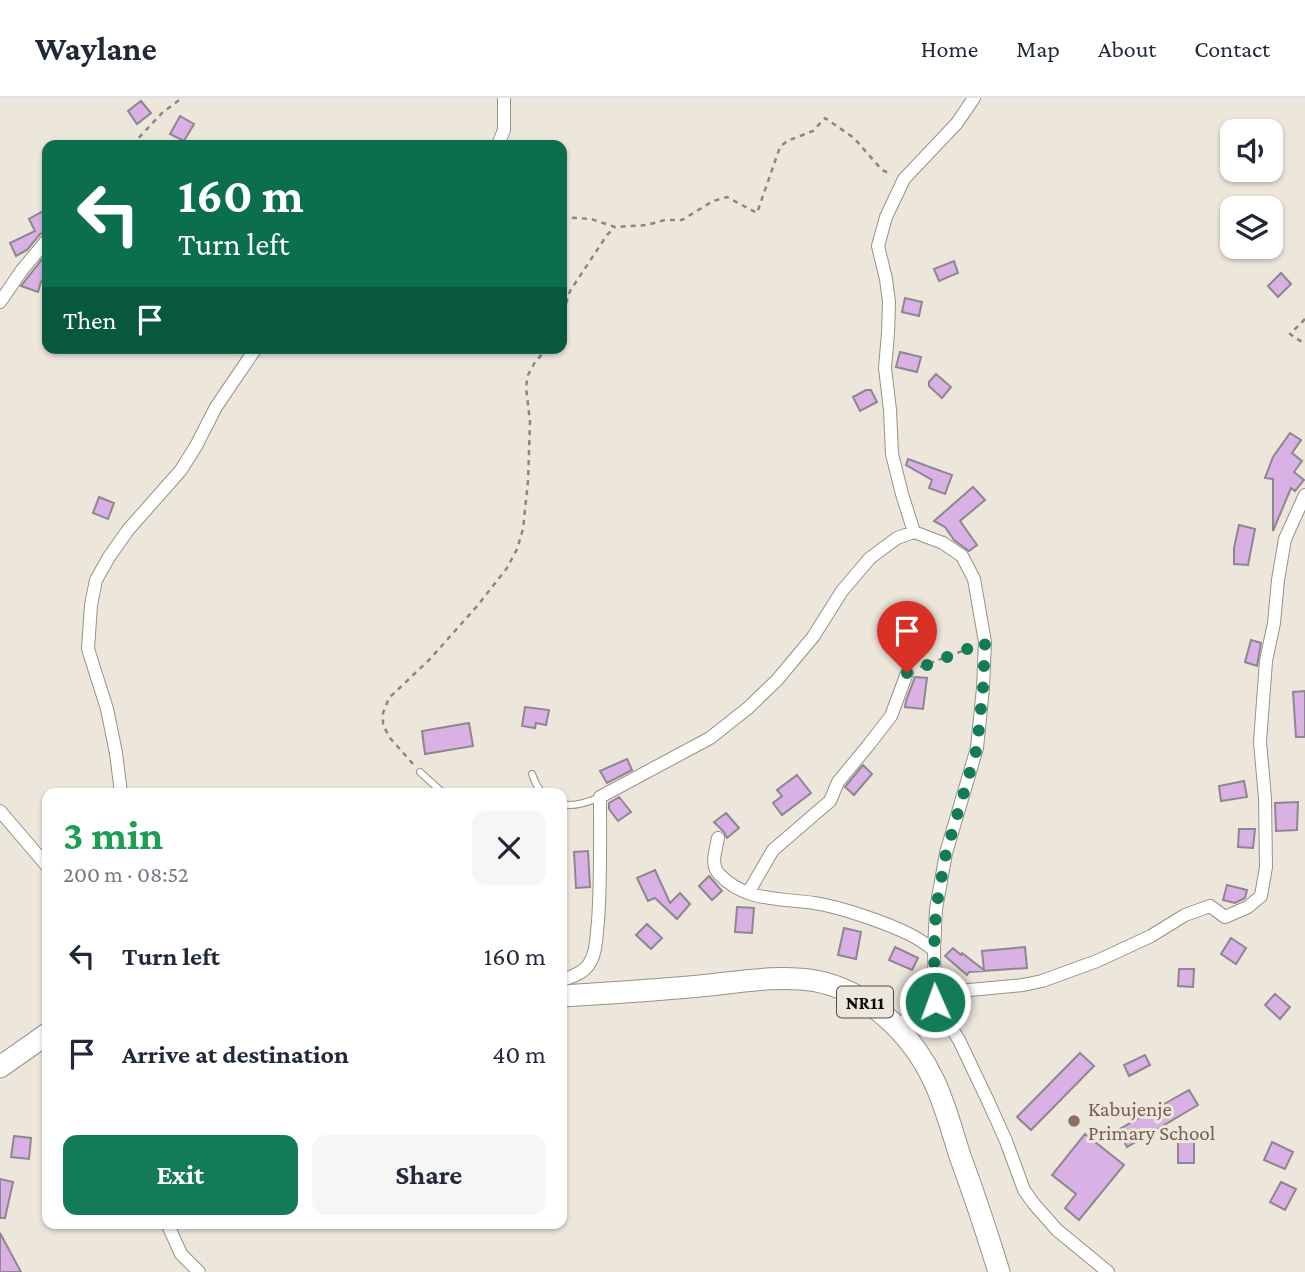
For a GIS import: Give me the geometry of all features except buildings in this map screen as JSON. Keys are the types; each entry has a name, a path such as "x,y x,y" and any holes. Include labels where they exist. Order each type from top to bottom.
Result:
{"highway":[{"name":"NR11","path":"567,996 754,979 814,981 836,986 856,997 897,1026 913,1046 934,1082 999,1272"},
{"path":"1,1068 42,1038"}],"street":[{"path":"500,140 504,130 504,98"},
{"path":"914,532 892,454 885,368 889,302 878,246 886,217 904,179 957,122 974,98"},
{"path":"0,302 42,246"},
{"path":"120,788 107,709 88,649 96,580 128,530 181,470 216,407 252,354"},
{"path":"897,1026 950,994 1042,981 1097,961 1151,936 1185,915 1210,906 1225,917 1248,907 1261,896 1266,867 1265,787 1261,742 1266,661 1285,539 1305,495"},
{"path":"567,978 589,966 596,946 600,891 600,797 710,738 748,708 777,680 813,637 842,591 870,558 897,537 914,532 943,543 962,556 974,579 985,642 977,748 946,853 936,909 935,1002 953,1031 988,1101 1024,1190 1057,1230 1108,1272"},
{"path":"748,893 773,850 830,801 838,782 891,716 907,673"},
{"path":"0,811 42,860"},
{"path":"718,838 713,862 717,873 741,891 778,900 815,903 863,916 912,936 934,950"},
{"path":"170,1229 181,1254 199,1272"}],"lane":[{"path":"420,772 438,788"},
{"path":"532,774 539,788"},
{"path":"567,806 600,797"}],"path":[{"path":"137,140 162,113 182,98"},
{"path":"567,218 592,219 615,227 647,225 664,220 682,220 712,201 727,197 757,214 780,147 787,141 813,131 825,118 853,138 882,170 904,179"},
{"path":"567,301 570,291 607,234 615,227"},
{"path":"1305,319 1290,334 1305,344"},
{"path":"420,772 390,738 383,725 383,713 389,698 430,659 478,605 507,568 517,549 523,529 528,481 530,422 526,387 528,375 543,354"},
{"path":"907,673 985,642"}],"place":[{"name":"Kabujenje Primary School","path":"1074,1121"}],"route":[{"path":"907,673 985,642 977,748 946,853 936,909 935,1002"}]}
